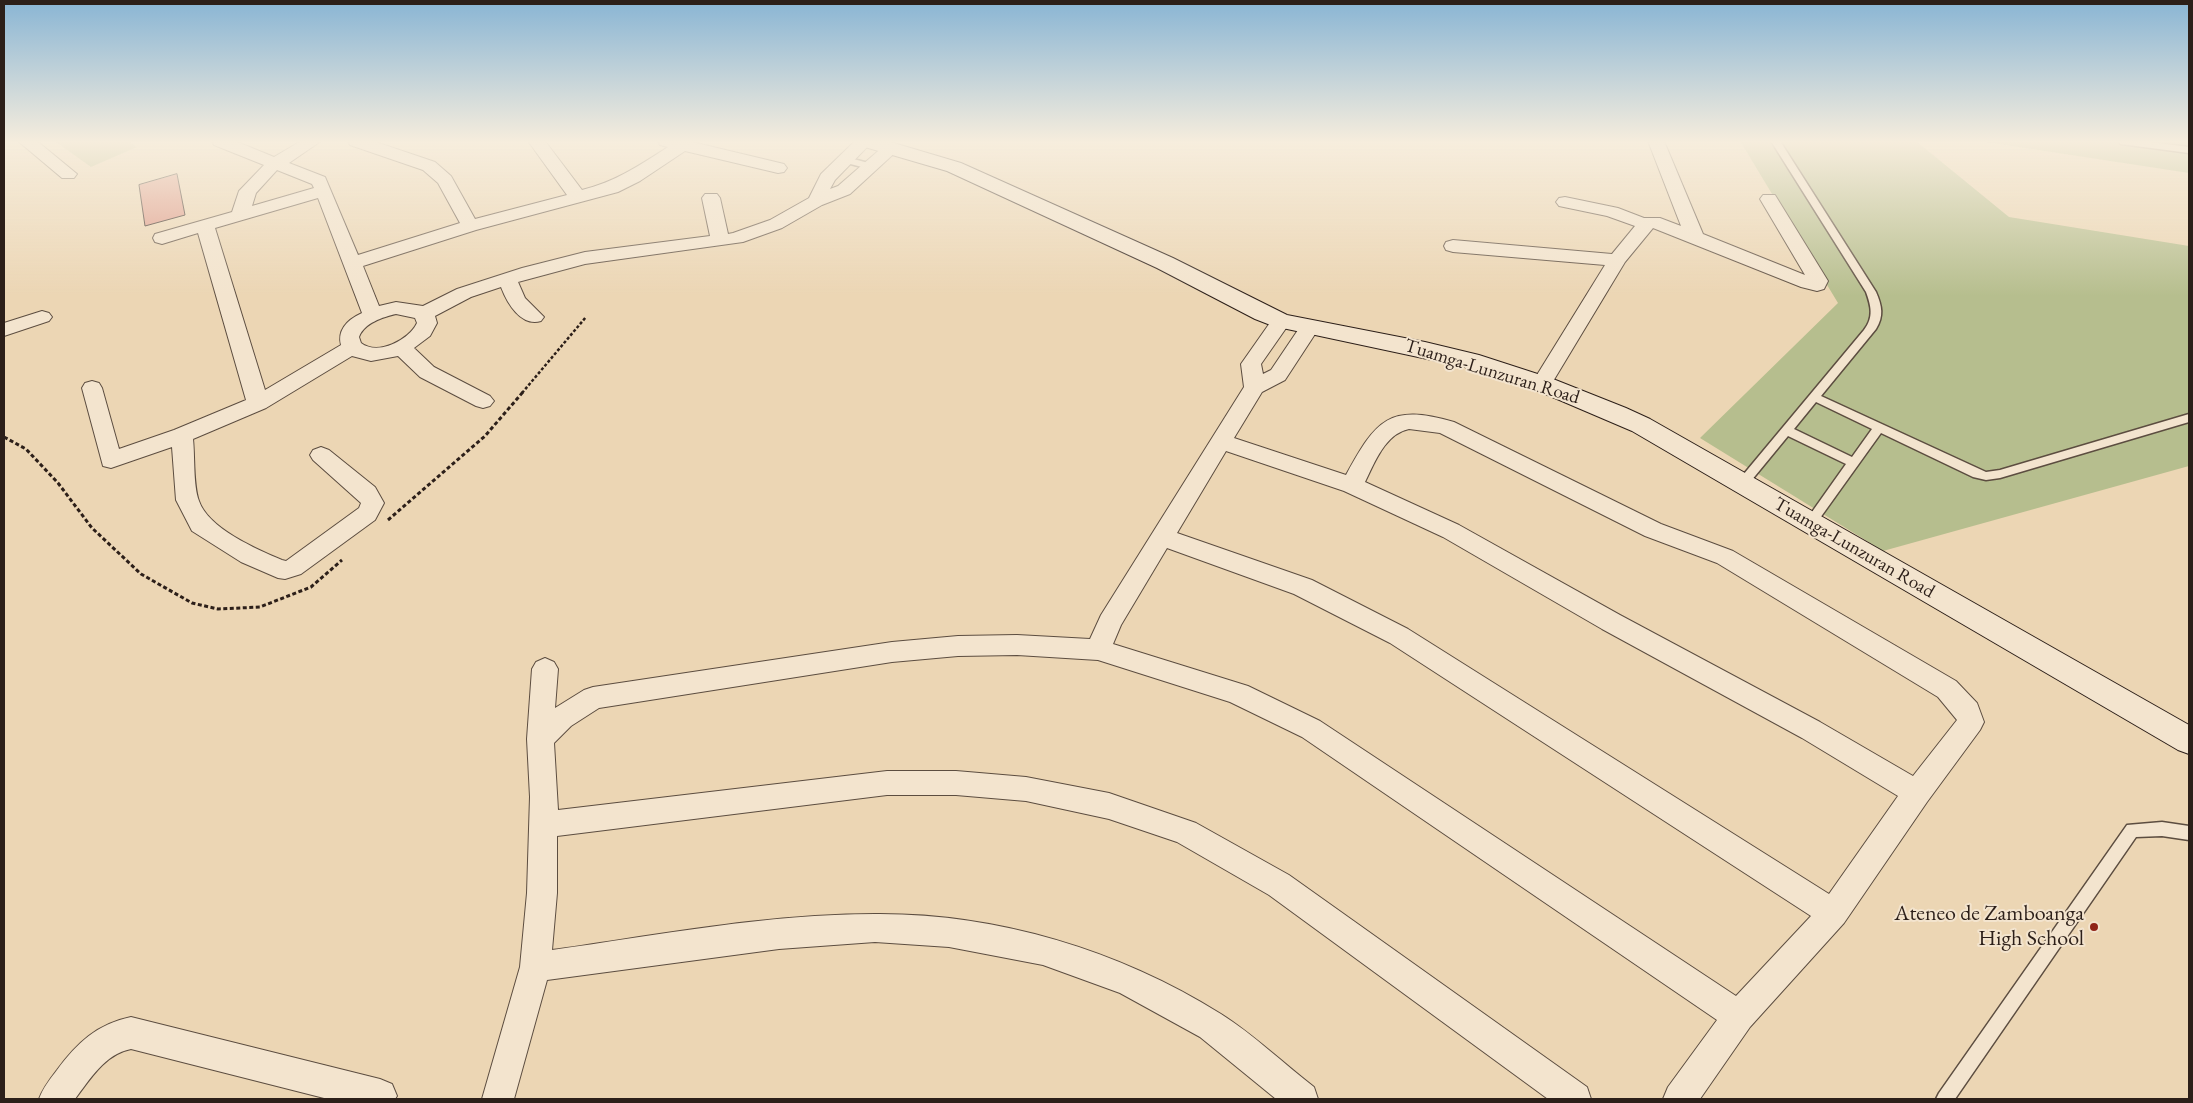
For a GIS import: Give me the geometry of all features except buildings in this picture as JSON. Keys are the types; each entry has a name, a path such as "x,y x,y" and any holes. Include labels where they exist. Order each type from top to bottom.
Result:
{"street":[{"path":"240,215 248,192"},
{"path":"162,238 319,192"},
{"path":"325,192 354,263 372,314"},
{"path":"450,192 470,226"},
{"path":"574,192 578,198"},
{"path":"354,263 470,226 597,192"},
{"path":"816,201 820,192"},
{"path":"423,314 464,293 507,279 585,258 736,238 776,224 816,201 838,192"},
{"name":"Tuamga-Lunzuran Road","path":"1006,192 1164,263 1263,314 1281,321 1447,354 1587,400 1641,425 2189,741"},
{"path":"1677,192 1695,237"},
{"path":"711,198 720,241"},
{"path":"1566,202 1612,212 1644,224 1654,222 1817,285 1818,281 1769,199"},
{"path":"1542,384 1617,260 1644,224"},
{"path":"205,225 258,404"},
{"path":"1453,246 1617,260"},
{"path":"507,279 516,301 534,317"},
{"path":"401,308 416,310 423,314 426,320 426,327 421,335 402,348 373,354 358,351 352,347 349,341 350,334 355,327 372,314 401,308"},
{"path":"4,330 42,317"},
{"path":"1254,387 1251,364 1281,321"},
{"path":"1098,650 1110,622 1254,387 1278,375 1309,328"},
{"path":"92,388 111,460 182,435 258,404 352,347"},
{"path":"402,348 427,372 483,401"},
{"path":"1352,485 1380,435 1391,425 1408,420 1425,421 1446,427 1653,530 1725,557 1946,689 1968,711 1971,722 1917,793 1833,913 1739,1016 1680,1099"},
{"path":"182,435 186,500 200,525 249,556 278,569 293,568 367,514 372,503 368,493 320,455"},
{"path":"1220,442 1352,485 1452,531 1611,622 1811,730 1917,793"},
{"path":"1162,537 1303,587 1399,636 1833,913"},
{"path":"540,739 562,718 593,698 892,652 930,648 1017,645 1098,650 1171,671 1239,694 1311,730 1739,1016"},
{"path":"498,1099 535,967 542,893 544,797 540,739 545,669"},
{"path":"542,825 887,783 956,784 1026,789 1109,806 1186,832 1280,885 1575,1099"},
{"path":"535,967 779,934 875,928 949,932 1043,950 1129,981 1211,1026 1302,1099"},
{"path":"55,1099 89,1056 100,1046 119,1034 131,1033 380,1096"}],"lane":[{"path":"1742,484 1816,398 1876,322 1879,310 1871,292 1808,192"},
{"path":"1816,398 1977,474 1986,476 2000,474 2189,418"},
{"path":"1811,522 1879,428"},
{"path":"1787,431 1854,463"},
{"path":"1945,1099 2132,830 2162,829 2189,833"}],"path":[{"path":"384,524 485,436 586,317"},
{"path":"4,437 26,449 58,483 92,528 141,574 192,604 218,609 260,607 311,587 347,556"}],"green space":[{"path":"1771,192 1979,192 2009,217 2189,246 2189,466 1883,551 1700,438 1838,303"}],"place":[{"name":"Ateneo de Zamboanga High School","path":"2094,927"}]}
